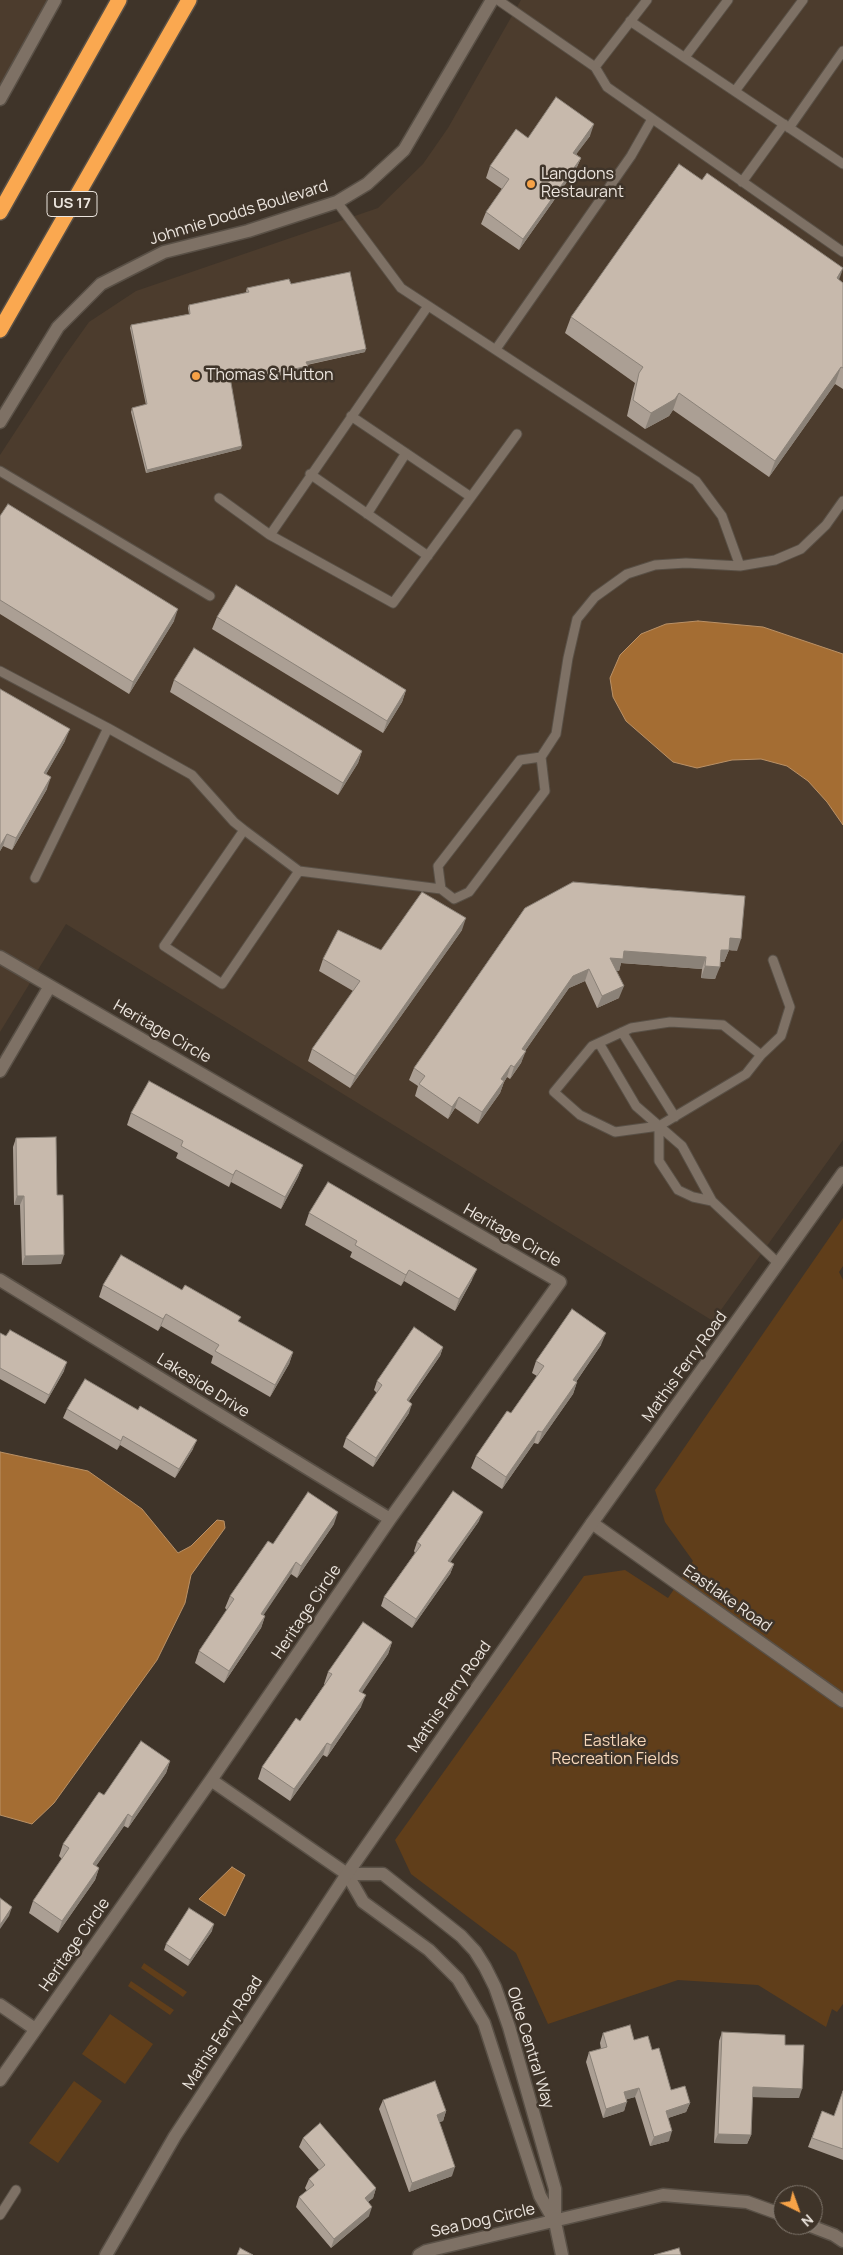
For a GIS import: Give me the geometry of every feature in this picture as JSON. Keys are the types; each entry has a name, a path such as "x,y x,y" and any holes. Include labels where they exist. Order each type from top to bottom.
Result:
{"highway":[{"path":"0,212 120,0"},
{"name":"US 17","path":"0,330 188,0"}],"street":[{"path":"0,99 55,0"},
{"name":"Johnnie Dodds Boulevard","path":"0,422 58,327 100,284 164,252 248,231 337,202 367,184 404,150 492,0"},
{"name":"Heritage Circle","path":"0,957 560,1282 390,1519 211,1780 0,2080"},
{"path":"0,1071 50,986"},
{"name":"Mathis Ferry Road","path":"106,2255 175,2136 347,1874 592,1523 843,1173"},
{"name":"Lakeside Drive","path":"0,1280 390,1519"},
{"name":"Eastlake Road","path":"592,1523 843,1701"},
{"path":"211,1780 347,1874"},
{"name":"Olde Central Way","path":"347,1874 364,1902 429,1950 458,1978 484,2023 540,2196 555,2222"},
{"name":"Olde Central Way","path":"347,1874 383,1874 461,1936 475,1951 495,1987 509,2027 555,2189 555,2222 562,2255"},
{"path":"0,2004 35,2029"},
{"name":"Sea Dog Circle","path":"419,2255 426,2250 555,2222 663,2195 747,2202 773,2212"},
{"path":"823,2231 843,2241"}],"lane":[{"path":"498,0 595,67 607,87 843,252"},
{"path":"595,67 647,0"},
{"path":"685,58 728,0"},
{"path":"735,91 803,0"},
{"path":"630,21 787,126 841,159"},
{"path":"742,182 843,51"},
{"path":"496,349 631,156 652,119"},
{"path":"337,202 401,288 696,481 722,516 740,566"},
{"path":"270,535 310,474 428,306"},
{"path":"351,416 471,497"},
{"path":"219,498 270,535 394,603 517,434"},
{"path":"367,514 406,453"},
{"path":"0,471 210,596"},
{"path":"310,474 428,556"},
{"path":"0,670 192,776 234,822 299,871 441,889 454,899 469,892 545,791 541,757 556,734 568,658 578,619 594,597 628,574 655,565 686,562 740,566 775,560 801,549 826,525 843,501"},
{"path":"36,878 108,728"},
{"path":"441,889 438,866 520,760 541,757"},
{"path":"244,830 164,946 222,984 299,871"},
{"path":"761,1055 723,1025 670,1022 631,1028 592,1046 554,1092 580,1116 615,1132 659,1126 746,1074 761,1055 781,1036 790,1007 773,960"},
{"path":"622,1032 675,1116"},
{"path":"599,1043 636,1106 682,1146 712,1201 779,1264"},
{"path":"659,1126 660,1161 678,1190 693,1198 712,1201"},
{"path":"0,2215 16,2190"}],"shaded area":[{"path":"0,0 50,0 0,88"},
{"path":"521,0 843,0 843,1140 713,1321 66,924 0,1032 0,455 89,322 136,291 378,208 423,164 448,128"},
{"path":"698,621 763,627 843,654 843,825 827,802 808,781 787,766 761,759 732,760 697,768 673,762 626,721 613,697 610,678 620,655 641,634 666,624"},
{"path":"0,1452 88,1471 142,1509 178,1553 191,1546 217,1520 224,1521 225,1528 191,1575 185,1603 157,1660 54,1803 32,1824 0,1815"},
{"path":"232,1867 245,1875 225,1916 199,1899"}],"green space":[{"name":"Eastlake Recreation Fields","path":"843,1218 843,1266 839,1272 843,1280 843,2004 837,2012 832,2009 826,2027 758,1985 678,1980 548,2024 516,1953 411,1874 395,1840 584,1576 625,1570 668,1598 693,1561 665,1522 655,1490"},
{"path":"144,1963 187,1992 183,1997 141,1968"},
{"path":"131,1981 174,2010 170,2015 128,1986"},
{"path":"110,2014 153,2044 125,2084 82,2054"},
{"path":"74,2081 102,2101 58,2163 29,2143"}],"building":[{"name":"Langdons Restaurant","path":"556,97 594,124 573,153 581,158 523,239 486,212 509,179 490,166 516,129 528,138"},
{"path":"679,164 702,180 707,173 843,268 837,278 843,283 843,368 841,367 775,461 679,393 675,399 651,413 633,400 639,373 643,367 571,317"},
{"name":"Thomas & Hutton","path":"350,272 366,349 306,362 308,366 267,375 266,370 230,377 242,446 147,470 132,408 147,404 131,325 190,314 189,305 249,292 247,288 289,279 291,284"},
{"path":"8,504 178,609 133,682 0,600 0,516"},
{"path":"236,585 406,690 387,721 217,617"},
{"path":"194,648 362,751 343,783 174,680"},
{"path":"0,689 70,729 44,773 51,777 16,838 7,834 0,846"},
{"path":"573,882 745,896 741,939 730,938 729,950 721,950 720,967 705,966 706,957 624,951 623,959 610,958 624,986 602,996 589,969 573,976 522,1049 526,1051 514,1067 511,1065 501,1079 504,1081 482,1112 459,1097 452,1107 419,1084 425,1076 414,1068 525,908"},
{"path":"422,892 466,918 355,1076 312,1049 360,981 323,959 338,930 381,950"},
{"path":"149,1081 303,1165 285,1197 236,1170 233,1175 181,1146 183,1141 131,1113"},
{"path":"56,1137 57,1195 63,1195 64,1255 25,1256 24,1196 17,1196 16,1138"},
{"path":"328,1182 477,1269 459,1299 409,1270 406,1275 355,1245 357,1241 309,1213"},
{"path":"121,1255 182,1290 185,1285 241,1317 238,1321 293,1352 275,1385 215,1351 219,1345 166,1314 163,1319 103,1285"},
{"path":"572,1309 606,1333 573,1380 577,1382 542,1432 538,1431 506,1477 476,1456 507,1411 511,1413 544,1366 536,1361"},
{"path":"414,1327 443,1347 407,1400 412,1404 376,1458 346,1438 382,1385 377,1381"},
{"path":"10,1330 67,1362 49,1395 0,1368 0,1333 6,1336"},
{"path":"85,1379 138,1410 140,1406 197,1440 179,1469 123,1436 121,1441 67,1409"},
{"path":"453,1491 483,1512 448,1561 454,1564 416,1619 384,1597 421,1545 417,1542"},
{"path":"308,1492 338,1512 301,1566 296,1562 261,1614 265,1616 229,1671 199,1651 234,1599 230,1596 268,1541 273,1544"},
{"path":"363,1622 392,1642 359,1691 366,1695 331,1745 327,1743 294,1789 262,1767 296,1718 300,1721 332,1674 328,1672"},
{"path":"141,1741 170,1761 132,1817 128,1814 93,1864 99,1868 62,1921 33,1901 69,1848 63,1844 99,1792 104,1795"},
{"path":"0,1898 12,1907 0,1925"},
{"path":"189,1908 214,1924 190,1960 166,1944"},
{"path":"630,2025 634,2040 648,2036 652,2050 659,2048 671,2090 685,2086 690,2103 666,2111 672,2131 654,2137 639,2088 624,2092 627,2102 606,2109 589,2052 607,2047 603,2033"},
{"path":"722,2032 785,2035 785,2045 804,2045 802,2089 753,2087 751,2135 718,2134"},
{"path":"435,2081 446,2111 437,2115 455,2167 412,2183 383,2100"},
{"path":"843,2091 843,2149 812,2138 822,2111 834,2116"},
{"path":"320,2123 376,2188 365,2198 372,2207 334,2239 299,2197 314,2185 309,2179 325,2165 303,2138"},
{"path":"240,2248 253,2255 237,2255"},
{"path":"679,2248 681,2255 654,2255"}],"place":[{"name":"Langdons Restaurant","path":"531,184"},
{"name":"Thomas & Hutton","path":"196,376"}]}
